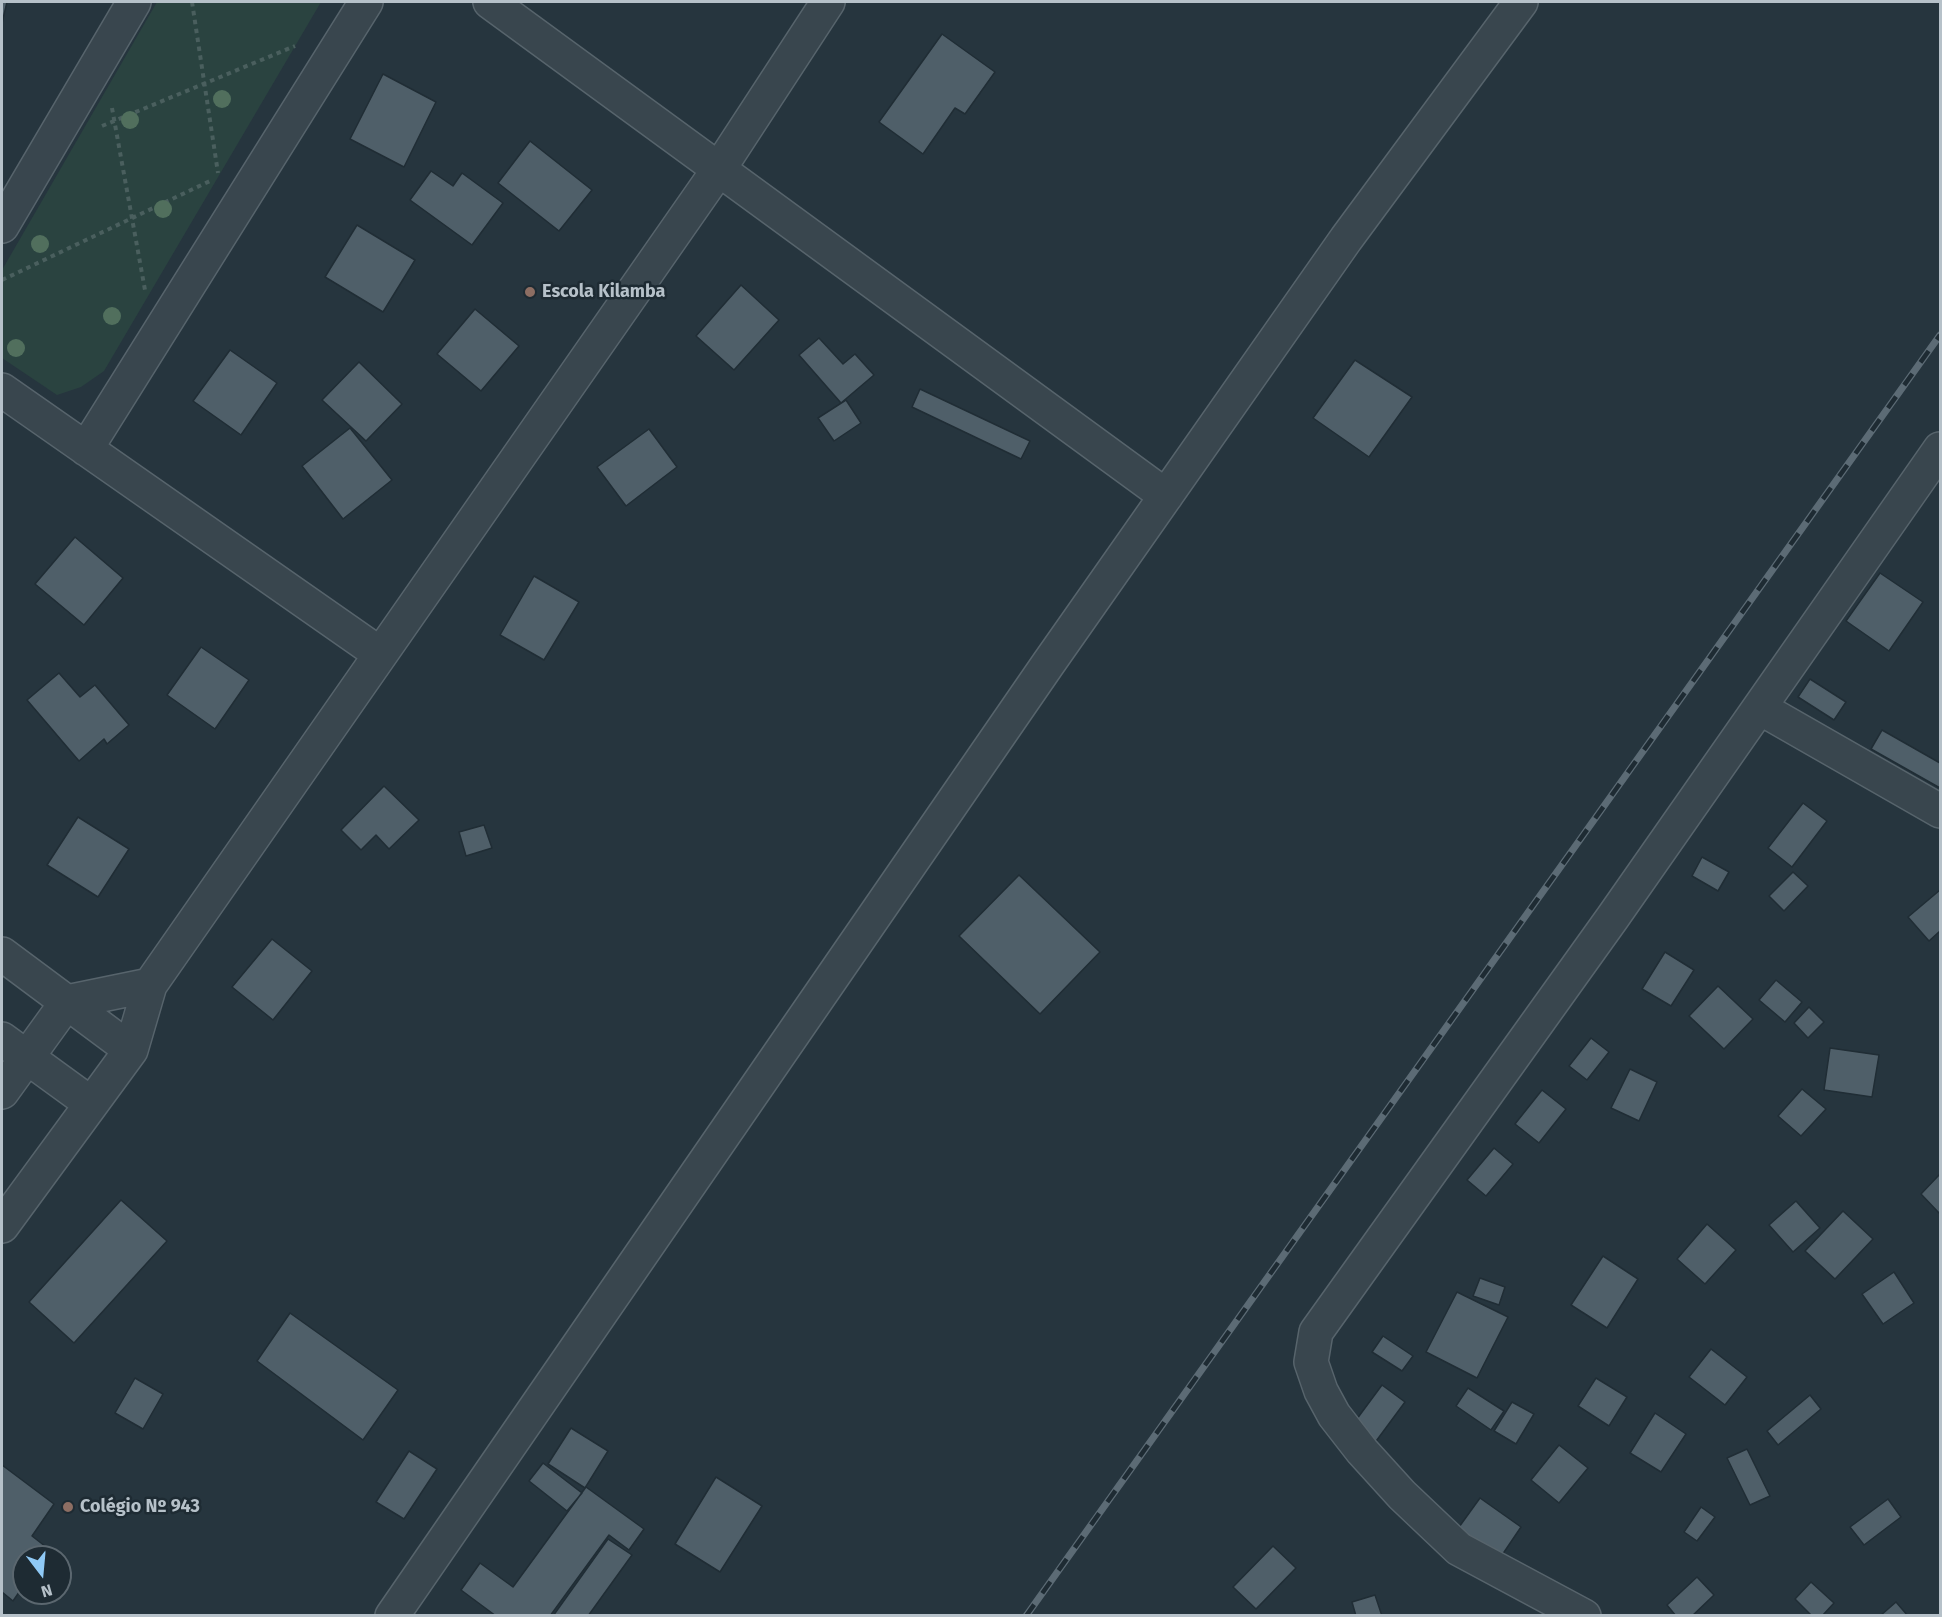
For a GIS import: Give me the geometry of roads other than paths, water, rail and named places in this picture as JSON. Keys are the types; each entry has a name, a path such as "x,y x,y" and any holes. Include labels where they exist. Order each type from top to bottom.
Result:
{"street":[{"path":"2,226 134,2"},
{"path":"86,449 366,2"},
{"path":"490,2 1166,496"},
{"path":"2,1226 131,1050 150,985 718,169 828,2"},
{"path":"393,1616 1041,674 1346,239 1521,2"},
{"path":"2,390 380,654"},
{"path":"1584,1616 1459,1549 1402,1495 1362,1451 1334,1415 1311,1362 1316,1332 1760,708 1941,449"},
{"path":"1760,708 1941,811"},
{"path":"2,954 131,1050"},
{"path":"2,1092 14,1048 67,1002 150,985"},
{"path":"14,1048 90,1104"}],"railway":[{"path":"1026,1616 1940,335"}],"place":[{"name":"Escola Kilamba","path":"530,292"},
{"name":"Colégio Nº 943","path":"68,1507"}]}
